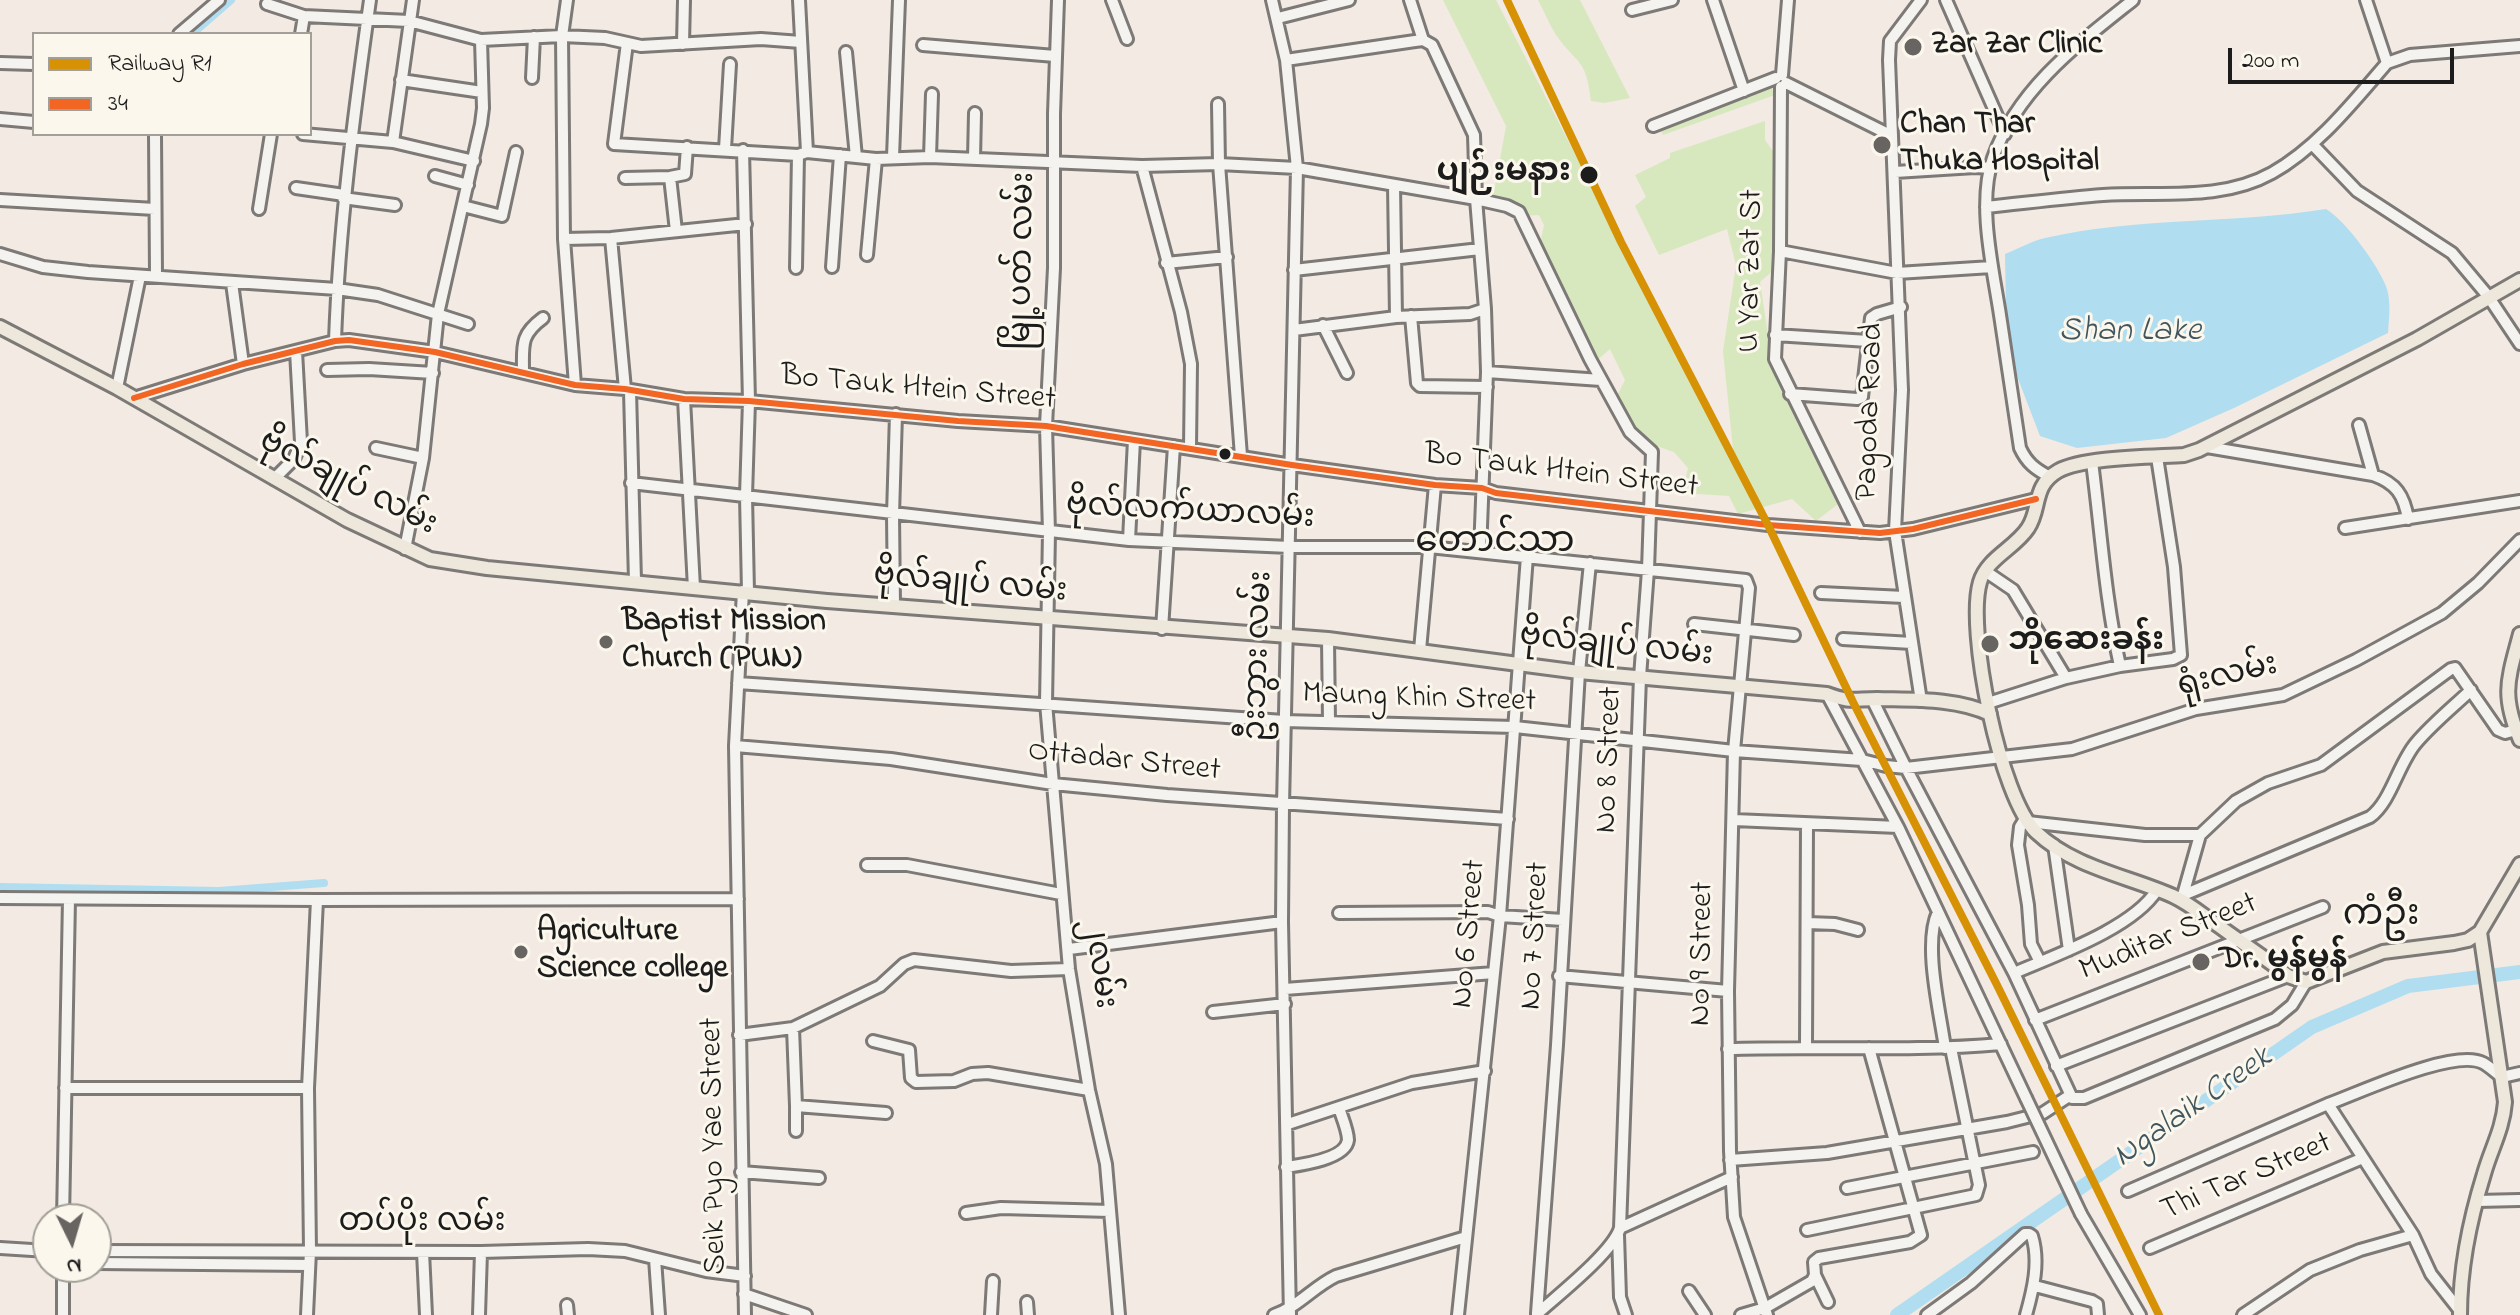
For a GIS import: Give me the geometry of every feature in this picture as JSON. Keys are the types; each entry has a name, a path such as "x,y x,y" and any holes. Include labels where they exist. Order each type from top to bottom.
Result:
{"main road":[{"path":"2520,280 2417,339 2207,447 2184,455 2092,462 2062,469 2050,477 2036,499 2029,527 1985,571 1979,583 1977,624 1989,709 2001,758 2027,821 2037,833 2098,870 2180,896 2288,976 2306,982 2383,952 2468,940 2480,932 2520,864"},
{"name":"ဗိုလ်ချုပ် လမ်း","path":"0,327 117,388 347,520 430,559 487,568 694,588 1162,629 1328,639 1579,672 1827,694 1846,701 1921,701 1968,704 1989,709"},
{"path":"2518,735 2507,681 2520,634"},
{"path":"2460,1313 2463,1265 2477,1201 2484,1171 2504,1121 2502,1077 2480,932"}],"street":[{"path":"181,32 219,0"},
{"path":"335,341 349,138 370,0"},
{"path":"393,142 413,0"},
{"path":"567,0 562,36 564,239 575,385"},
{"path":"672,0 684,0 683,44"},
{"path":"796,268 802,153 799,0"},
{"path":"893,157 899,0"},
{"name":"မြို့ပတ် လမ်း","path":"1046,618 1049,532 1046,426 1054,268 1058,0"},
{"path":"1112,0 1127,39"},
{"name":"ဦးဘွား လမ်း","path":"1272,0 1286,60 1297,168 1282,922 1290,1312"},
{"path":"1278,18 1349,0"},
{"path":"1410,0 1423,40"},
{"path":"1632,10 1672,0"},
{"path":"1713,0 1744,91"},
{"name":"U Yar Zat St","path":"1788,0 1781,81 1780,251 1775,359 1860,532"},
{"name":"Pagoda Road","path":"1921,0 1890,41 1902,390 1895,531 1921,701"},
{"path":"1946,0 2005,134"},
{"path":"2050,477 2035,469 2020,448 1992,267 1986,207 1990,168 2018,110 2061,58 2133,0"},
{"path":"2366,0 2387,63"},
{"path":"267,4 304,16 409,21 481,40 562,36 605,38 641,46 761,39 801,42"},
{"path":"301,32 304,16"},
{"path":"532,78 534,37"},
{"path":"405,549 423,458 438,314 474,161 483,108 481,40"},
{"path":"1286,60 1423,40 1432,45 1470,123 1474,140 1487,372 1480,552"},
{"name":"No 8 Street","path":"627,43 614,144 876,159 930,157 1142,166 1219,164 1297,168 1476,199 1514,209 1523,219 1601,380 1630,432 1652,452 1640,677 1619,1232 1620,1297 1626,1315"},
{"path":"923,45 1055,56"},
{"path":"1986,207 2105,195 2206,194 2244,184 2272,173 2312,144 2387,63 2410,55 2520,46"},
{"path":"846,52 856,157"},
{"path":"0,63 32,64"},
{"path":"725,149 730,64"},
{"path":"401,80 482,92"},
{"path":"1653,126 1744,91 1781,81 1892,136"},
{"path":"930,157 932,94"},
{"path":"1218,104 1219,164 1241,456"},
{"path":"974,159 975,113"},
{"path":"0,119 32,122"},
{"path":"312,135 393,142 474,161"},
{"path":"155,136 156,275"},
{"path":"259,209 271,136"},
{"path":"2312,144 2357,191 2452,253 2488,296 2520,344"},
{"path":"625,178 685,174 687,147"},
{"name":"Seik Pyo Yae Street","path":"743,150 749,401 746,592 735,746 745,1315"},
{"path":"463,206 502,216 516,152"},
{"path":"832,267 840,155"},
{"path":"867,255 876,159"},
{"path":"1142,166 1181,312 1191,364 1190,448"},
{"path":"1895,172 1990,168"},
{"path":"435,176 445,184 468,185"},
{"path":"670,177 676,231"},
{"path":"1394,185 1396,317"},
{"path":"296,188 395,205"},
{"path":"0,200 155,209"},
{"path":"564,239 611,238 746,224"},
{"path":"611,238 627,390 635,581"},
{"path":"1294,270 1480,249"},
{"path":"1780,251 1897,273 1992,267"},
{"path":"0,254 43,267 337,289 378,295 468,324"},
{"path":"1166,263 1227,257"},
{"path":"117,388 140,276"},
{"path":"232,283 243,364"},
{"path":"1790,394 1861,398 1871,318 1901,307"},
{"path":"1294,330 1396,317 1470,314 1485,309"},
{"path":"1411,316 1417,383 1420,386 1487,387"},
{"path":"523,372 523,341 528,330 543,318"},
{"path":"1323,325 1347,373"},
{"path":"1775,335 1868,341"},
{"name":"Bo Tauk Htein Street","path":"134,398 243,364 349,340 435,352 575,385 684,399 749,401 1046,426 1292,465 1435,485 1482,488 1496,493 1650,512 1860,532 1895,531 2036,499"},
{"path":"274,479 294,459 301,442 296,351"},
{"path":"327,370 433,373"},
{"path":"1487,372 1601,380"},
{"path":"684,399 694,588"},
{"path":"894,605 896,414"},
{"path":"2359,425 2373,475"},
{"path":"1129,540 1134,440"},
{"path":"1162,629 1174,446"},
{"path":"2207,447 2388,480 2405,502 2408,519"},
{"path":"376,448 423,458"},
{"path":"1989,709 2066,678 2181,655 2174,567 2157,457"},
{"path":"2092,462 2103,574 2120,666"},
{"name":"ဗိုလ်လက်ယာလမ်း","path":"631,483 1129,540 1290,547 1429,547 1590,563 1748,584"},
{"path":"1420,650 1435,485"},
{"path":"2345,528 2520,501"},
{"name":"ရုံးလမ်း","path":"2001,758 2072,749 2196,709 2283,695 2442,613 2515,552 2520,540"},
{"name":"No 6 Street","path":"1458,1315 1500,916 1527,556"},
{"name":"No 7 Street","path":"1536,1314 1579,672 1590,563"},
{"path":"1985,571 2013,590 2066,678"},
{"name":"No 9 Street","path":"1748,584 1734,751 1728,991 1730,1160 1734,1217 1766,1311"},
{"path":"1821,593 1904,597"},
{"name":"၂လမ်း","path":"1046,618 1046,703 1061,894 1069,969 1089,1090 1106,1164 1119,1315"},
{"path":"1694,624 1794,635"},
{"path":"1328,639 1329,722"},
{"path":"1843,639 1912,643"},
{"path":"2180,896 2200,835 2249,792 2321,765 2453,668 2498,730 2518,735"},
{"name":"Maung Khin Street","path":"738,683 1284,721 1515,727 1734,751 1862,760 1906,768 2001,758"},
{"path":"2180,896 2378,812 2401,764 2416,742 2471,690"},
{"path":"1827,694 1898,827 2081,1214 2140,1315"},
{"path":"1872,699 2014,973 2069,1096 2084,1098 2275,1019 2292,1005 2306,982"},
{"name":"Ottadar Street","path":"735,746 891,759 1053,784 1283,805 1508,819"},
{"path":"1734,820 1898,827"},
{"path":"2040,962 2031,944 2018,845 2018,835 2027,821 2145,835 2200,835"},
{"path":"1806,1046 1807,824"},
{"path":"2054,845 2069,950"},
{"path":"867,865 907,865 1061,894"},
{"path":"2014,973 2069,950 2139,913 2157,890"},
{"path":"0,898 738,899"},
{"path":"63,1203 69,899"},
{"path":"307,1315 310,1251 308,1088 317,900"},
{"name":"Muditar Street","path":"2035,1020 2323,907"},
{"path":"1339,913 1488,912 1500,916 1563,920"},
{"path":"1807,1230 1976,1195 1979,1191 1948,1048 1933,956 1934,921 1938,912"},
{"path":"1069,949 1282,922"},
{"path":"1808,923 1835,924 1858,930"},
{"path":"739,1035 793,1028 880,986 904,964 914,960 1011,971 1069,969"},
{"path":"1285,989 1494,973"},
{"path":"1559,976 1728,991"},
{"path":"2056,1066 2288,976"},
{"path":"1213,1012 1285,1004"},
{"path":"793,1028 796,1131"},
{"path":"873,1041 909,1050 911,1078 916,1082 954,1081 972,1074 988,1073 1089,1090"},
{"path":"1728,1049 1806,1046 1948,1048 2001,1044"},
{"path":"1828,1302 1815,1275 1814,1262 1819,1258 1919,1239 1921,1230 1869,1048"},
{"path":"2128,1191 2405,1074 2460,1060 2484,1063 2502,1077 2520,1073"},
{"path":"1288,1124 1412,1083 1485,1071"},
{"path":"65,1088 308,1088"},
{"path":"1730,1160 1827,1153 2030,1117 2050,1110 2069,1096"},
{"path":"2328,1104 2413,1235 2431,1274 2460,1313"},
{"path":"796,1106 886,1113"},
{"path":"1286,1167 1320,1161 1345,1147 1348,1140 1339,1108"},
{"path":"1847,1188 2033,1152"},
{"name":"Thi Tar Street","path":"2150,1248 2363,1158"},
{"path":"741,1172 819,1178"},
{"path":"1536,1314 1562,1293 1619,1232 1732,1177"},
{"path":"2477,1201 2520,1200"},
{"path":"966,1213 1025,1208 1110,1211"},
{"path":"1927,1315 1971,1283 2025,1234 2029,1234 2034,1241 2035,1286 2026,1315"},
{"path":"2243,1315 2310,1270 2360,1250 2413,1235"},
{"path":"1274,1315 1290,1312 1323,1282 1336,1276 1466,1237"},
{"path":"0,1248 32,1250"},
{"name":"တပ်ပိုး လမ်း","path":"112,1251 481,1252 588,1249 625,1251 706,1271 745,1276"},
{"path":"423,1252 426,1315"},
{"path":"479,1315 481,1252"},
{"path":"655,1259 659,1315"},
{"path":"112,1263 309,1265"},
{"path":"1741,1315 1766,1311 1812,1281 1815,1275"},
{"path":"991,1315 993,1281"},
{"path":"63,1283 63,1315"},
{"path":"2035,1286 2092,1301 2097,1304 2098,1315"},
{"path":"1689,1291 1705,1315"},
{"path":"744,1294 806,1315"},
{"path":"1027,1302 1028,1315"}],"green space":[{"path":"1443,0 1496,0 1724,445 1733,449 1723,351 1736,265 1727,229 1659,255 1635,206 1646,197 1635,175 1670,158 1670,153 1765,121 1765,140 1775,154 1776,268 1760,282 1773,368 1839,499 1838,504 1816,521 1792,499 1738,514 1729,496 1682,493 1688,468 1674,452 1645,442 1616,398 1625,380 1610,349 1595,362 1540,245 1544,225 1539,215 1520,216 1492,203 1506,126"},
{"path":"1538,0 1580,0 1630,98 1604,103 1591,101 1584,69 1556,35"},
{"path":"1772,88 1775,95 1663,135 1660,129"}],"water":[{"name":"Shan Lake","path":"2326,209 2352,233 2383,280 2389,300 2388,333 2166,438 2077,448 2040,436 2017,376 2006,308 2005,254 2040,239 2080,231"}],"waterway":[{"path":"194,32 231,0"},
{"path":"0,887 219,891 324,883"},
{"name":"Ngalaik Creek","path":"1897,1315 2312,1027 2408,986 2520,972"}],"rail line":[{"name":"R1","path":"1507,0 1621,242 1768,525 2159,1315"}],"transit line":[{"name":"34","path":"134,398 243,364 349,340 435,352 575,385 625,389 684,399 749,401 1046,426 1435,485 1482,488 1496,493 1768,525 1880,533 1913,529 2036,499"}],"place":[{"name":"Zar Zar Clinic","path":"1913,47"},
{"name":"Chan Thar Thuka Hospital","path":"1882,145"},
{"name":"ပျဉ်းမနား","path":"1589,175"},
{"name":"Baptist Mission Church (PUN)","path":"606,642"},
{"name":"ဘိုဆေးခန်း","path":"1990,644"},
{"name":"Agriculture Science college","path":"521,952"},
{"name":"Dr. မွန်မွန်","path":"2201,962"}],"district":[{"name":"တောင်သာ","path":"1495,545"},
{"name":"ကံဦး","path":"2381,918"}]}
